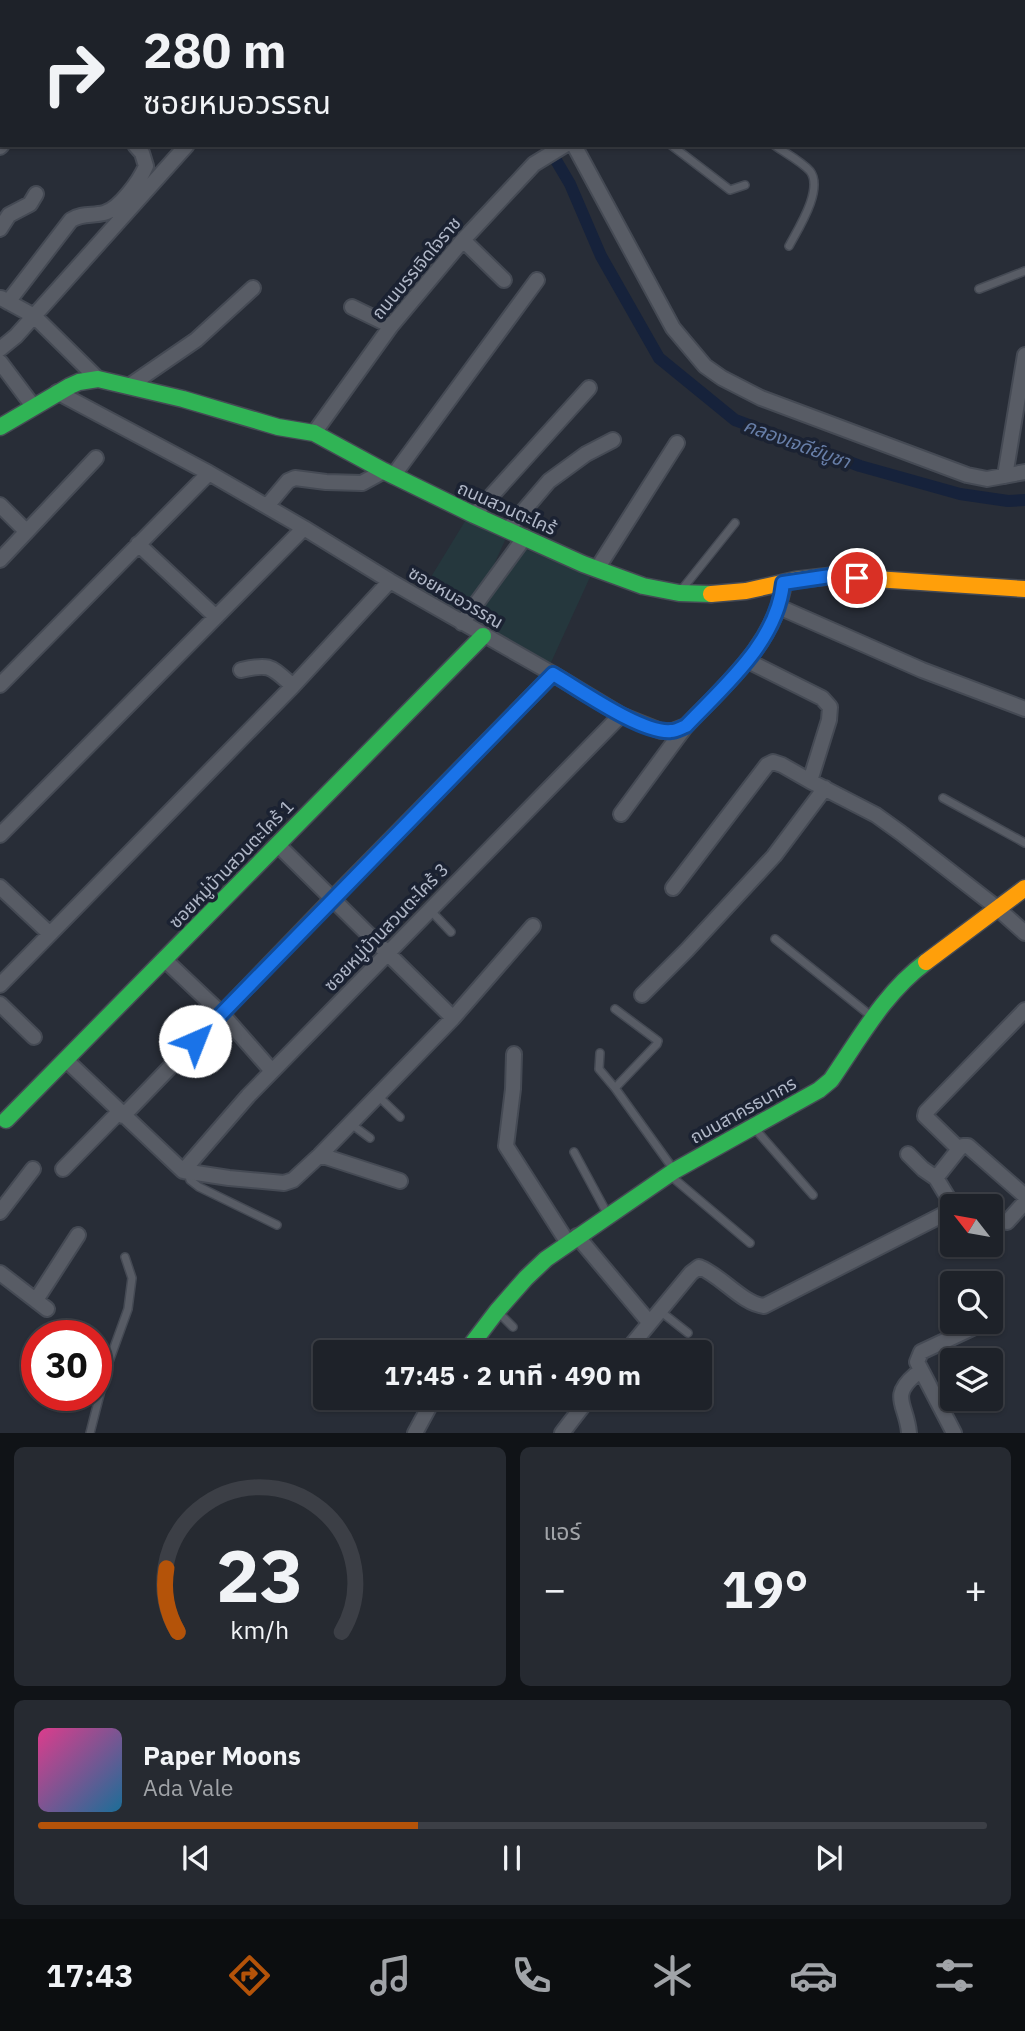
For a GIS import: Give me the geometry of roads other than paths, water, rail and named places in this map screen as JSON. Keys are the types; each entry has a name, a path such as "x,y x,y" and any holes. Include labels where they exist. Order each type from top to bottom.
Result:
{"street":[{"path":"98,379 34,316 4,300 71,220 79,215 107,212 130,200 146,166 137,147"},
{"path":"0,349 16,337 130,200 185,147"},
{"path":"566,147 673,328 705,366 722,379 761,398 967,475 986,479 1025,472"},
{"name":"ถนนบรรเจิดใจราช","path":"314,433 391,326 463,240 534,164 566,147"},
{"path":"0,229 9,215 30,204 36,194"},
{"path":"463,240 504,280"},
{"path":"267,506 288,481 295,478 362,483 388,474 537,280"},
{"path":"129,386 196,341 253,288"},
{"path":"352,307 391,326"},
{"path":"1005,476 1025,355"},
{"path":"0,362 33,407"},
{"name":"ถนนสวนตะไคร้","path":"0,428 57,392 79,382 98,379 183,399 278,427 314,433 388,474 508,530 643,586 679,593 746,592 830,576 1025,589"},
{"path":"474,514 589,388"},
{"name":"ซอยหมอวรรณ","path":"57,392 267,506 390,582 621,715 661,731 673,732 686,726"},
{"path":"508,530 549,481 586,454 613,440"},
{"path":"597,569 677,443"},
{"path":"0,560 96,457"},
{"path":"0,685 209,473"},
{"path":"0,505 26,531"},
{"path":"0,835 304,528"},
{"path":"462,624 524,537"},
{"path":"138,544 216,617"},
{"path":"0,985 293,686 390,582"},
{"path":"621,814 686,726 748,661 779,607 783,583"},
{"path":"779,607 922,670 1025,709"},
{"name":"ซอยหมู่บ้านสวนตะไคร้ 1","path":"6,1120 483,636"},
{"path":"748,661 822,698 831,707 810,781"},
{"path":"241,670 266,666 293,686"},
{"path":"63,1169 222,1014 553,674"},
{"name":"ซอยหมู่บ้านสวนตะไคร้ 3","path":"185,1171 248,1096 621,715"},
{"path":"673,888 767,765 773,762 876,816 996,907 1025,933"},
{"path":"642,995 774,856 825,788"},
{"path":"277,844 453,1018"},
{"path":"0,887 50,934"},
{"name":"ถนนสาครธนากร","path":"477,1340 497,1311 526,1278 572,1240 671,1172 819,1090 831,1080 906,976 1025,888"},
{"path":"66,1060 185,1171 284,1183 293,1180 320,1156 453,1018 533,926"},
{"path":"164,959 222,1014 272,1071"},
{"path":"0,1004 34,1037"},
{"path":"959,1149 928,1120 926,1112 1025,1010"},
{"path":"514,1054 506,1146 572,1240 649,1322"},
{"path":"936,1178 959,1149 968,1146 1025,1196"},
{"path":"908,1154 936,1178 945,1194"},
{"path":"320,1156 400,1181"},
{"path":"0,1212 33,1169"},
{"path":"1007,1222 1025,1202"},
{"path":"639,1340 649,1322 699,1267 708,1270 752,1302 764,1306 940,1215"},
{"path":"0,1273 42,1304 78,1235"},
{"path":"954,1433 916,1362 921,1352 959,1334"},
{"path":"909,1433 900,1396 901,1390 915,1375"},
{"path":"415,1433 427,1410"},
{"path":"562,1433 580,1410"}],"lane":[{"path":"674,147 730,190 745,185"},
{"path":"777,147 810,171 816,183 812,199 789,246"},
{"path":"979,289 1025,271"},
{"path":"679,593 735,523"},
{"path":"943,799 1025,843"},
{"path":"430,910 451,932"},
{"path":"775,939 874,1018"},
{"path":"615,1009 658,1041 615,1088"},
{"path":"600,1053 599,1069 615,1088 671,1172 750,1243"},
{"path":"378,1096 400,1118"},
{"path":"351,1124 370,1138"},
{"path":"753,1126 813,1195"},
{"path":"574,1152 608,1215"},
{"path":"185,1171 193,1183 277,1224"},
{"path":"90,1433 107,1367 128,1309 132,1278 125,1257"},
{"path":"497,1311 513,1326"},
{"path":"659,1311 688,1333"}],"waterway":[{"name":"คลองเจดีย์บูชา","path":"548,147 570,184 601,256 659,358 735,420 860,466 960,494 1008,501 1025,500"}]}
